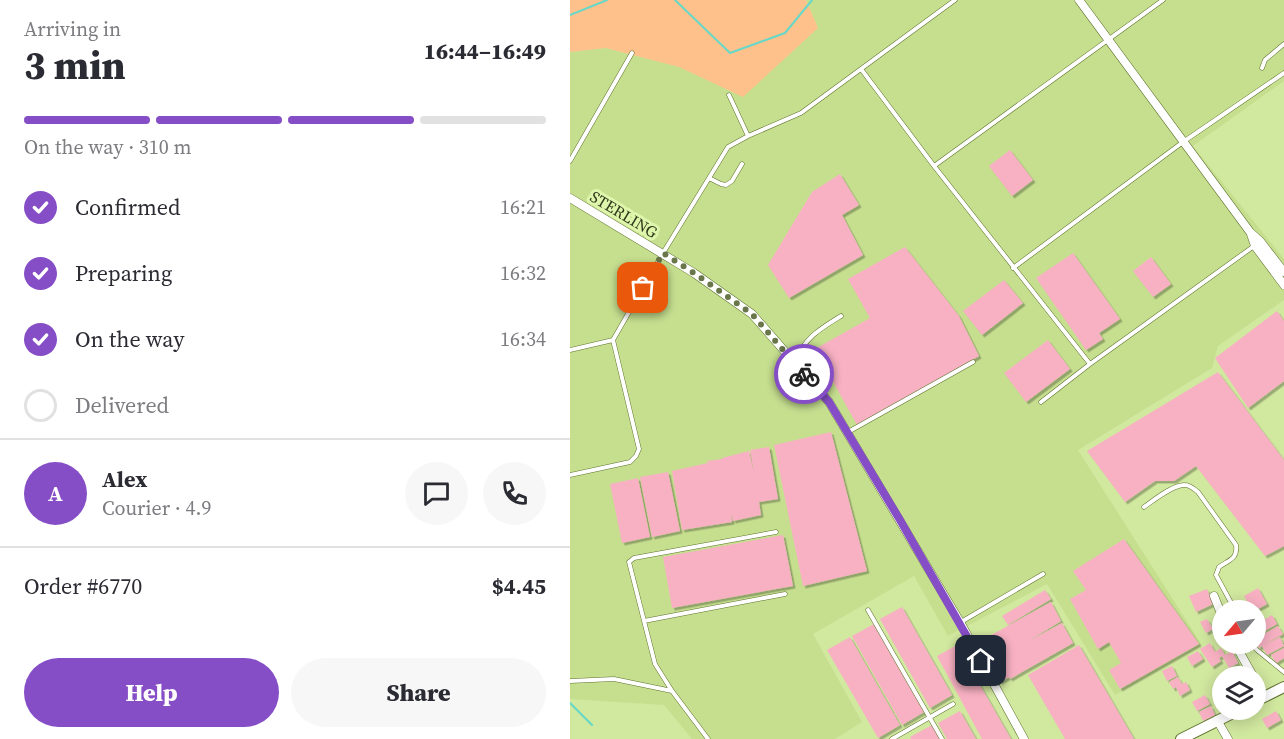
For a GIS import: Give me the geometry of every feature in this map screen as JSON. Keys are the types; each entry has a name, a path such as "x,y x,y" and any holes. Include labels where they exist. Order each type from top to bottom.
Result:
{"main road":[{"path":"1266,696 1284,687"},
{"path":"1181,739 1217,720"}],"street":[{"path":"1079,0 1258,243 1284,285"},
{"name":"STERLING","path":"570,198 663,253 752,314 829,402 960,622 1023,739"},
{"path":"1258,243 1284,272"},
{"path":"1214,596 1216,600"},
{"path":"1217,720 1228,739"}],"lane":[{"path":"570,475 630,462 636,456 639,449 613,340 728,147 801,113 955,0"},
{"path":"934,166 1163,0"},
{"path":"1262,68 1265,60 1284,44"},
{"path":"570,161 632,53"},
{"path":"861,69 1013,268 1090,364"},
{"path":"1013,268 1183,142 1284,73"},
{"path":"729,95 748,136"},
{"path":"709,178 726,185 732,181 742,164"},
{"path":"1041,402 1258,243"},
{"path":"795,363 799,350 810,338 841,316"},
{"path":"570,350 613,340"},
{"path":"848,433 973,362"},
{"path":"1144,507 1177,486 1184,485 1198,492 1236,545 1235,556 1219,567 1216,575 1230,600"},
{"path":"708,739 655,664 629,562 776,532"},
{"path":"960,622 1043,574"},
{"path":"644,621 785,594"},
{"path":"868,610 942,739"},
{"path":"1262,654 1284,672"},
{"path":"570,681 614,679 672,691"},
{"path":"892,739 953,704"}],"shaded area":[{"path":"570,0 806,0 818,28 743,97 679,67 606,48 570,52"},
{"path":"806,0 1284,0 1284,81 1193,146 1284,259 1284,300 1218,346 1212,368 1078,450 1202,645 1115,695 1047,584 948,636 914,576 813,634 862,722 835,739 692,739 664,705 570,699 570,52 606,48 679,67 743,96 818,28"}],"building":[{"path":"1010,150 1033,180 1012,196 989,166"},
{"path":"840,174 859,205 842,215 863,255 789,298 768,265 812,192"},
{"path":"905,247 959,316 979,356 857,425 815,349 870,318 848,279"},
{"path":"1073,253 1120,319 1099,333 1103,339 1086,350 1036,278"},
{"path":"1151,257 1171,284 1153,297 1133,271"},
{"path":"1004,280 1023,303 982,335 963,311"},
{"path":"1277,311 1284,321 1284,381 1248,408 1215,358"},
{"path":"1048,340 1070,369 1026,402 1004,373"},
{"path":"1218,372 1284,460 1284,546 1265,556 1196,466 1174,481 1155,481 1125,502 1087,451"},
{"path":"831,432 867,571 803,586 774,445"},
{"path":"769,447 778,499 759,502 761,515 733,521 731,513 732,522 682,530 672,471 749,451 754,473 750,450"},
{"path":"668,472 680,531 652,537 640,477"},
{"path":"638,478 650,537 622,543 610,484"},
{"path":"783,535 793,586 672,608 663,557"},
{"path":"1124,539 1199,644 1120,689 1109,670 1121,663 1109,642 1098,649 1070,599 1086,590 1073,571"},
{"path":"1258,588 1265,600 1246,600 1244,596"},
{"path":"1207,589 1212,604 1196,612 1189,596"},
{"path":"1045,590 1051,599 1008,625 1002,616"},
{"path":"1051,602 1061,621 1027,642 1062,623 1073,643 1010,679 1009,677 1000,682 985,656 994,650 986,638"},
{"path":"902,607 952,695 930,708 880,619"},
{"path":"1272,615 1277,624 1266,630 1266,619"},
{"path":"1207,619 1212,630 1206,633 1200,622"},
{"path":"874,624 924,712 902,725 852,636"},
{"path":"1278,626 1283,634 1266,644 1266,633"},
{"path":"850,637 900,725 878,738 827,650"},
{"path":"1280,637 1284,646 1267,655 1266,644"},
{"path":"1210,643 1212,654 1234,654 1238,663 1228,666 1222,656 1219,658 1221,661 1212,667 1200,649"},
{"path":"957,645 1011,739 982,739 937,656"},
{"path":"1079,645 1134,739 1065,739 1028,675"},
{"path":"1284,648 1284,658 1276,663 1271,655"},
{"path":"1198,651 1203,659 1192,666 1187,657"},
{"path":"1172,666 1177,676 1167,681 1162,671"},
{"path":"1178,677 1182,684 1186,682 1190,690 1180,696 1176,687 1173,689 1169,682"},
{"path":"1205,695 1210,704 1197,711 1192,702"},
{"path":"1211,706 1212,716 1203,721 1199,712"},
{"path":"960,711 976,739 947,739 938,723"},
{"path":"1276,711 1281,720 1267,728 1263,720 1266,720 1266,717"},
{"path":"932,725 941,739 911,739 910,737"}],"waterway":[{"path":"570,15 607,0"},
{"path":"675,0 730,53 785,33 812,0"},
{"path":"570,703 592,725"}],"way so far":[{"path":"643,288 663,253 752,314 804,374"}],"route":[{"path":"804,374 829,402 981,661"}]}
